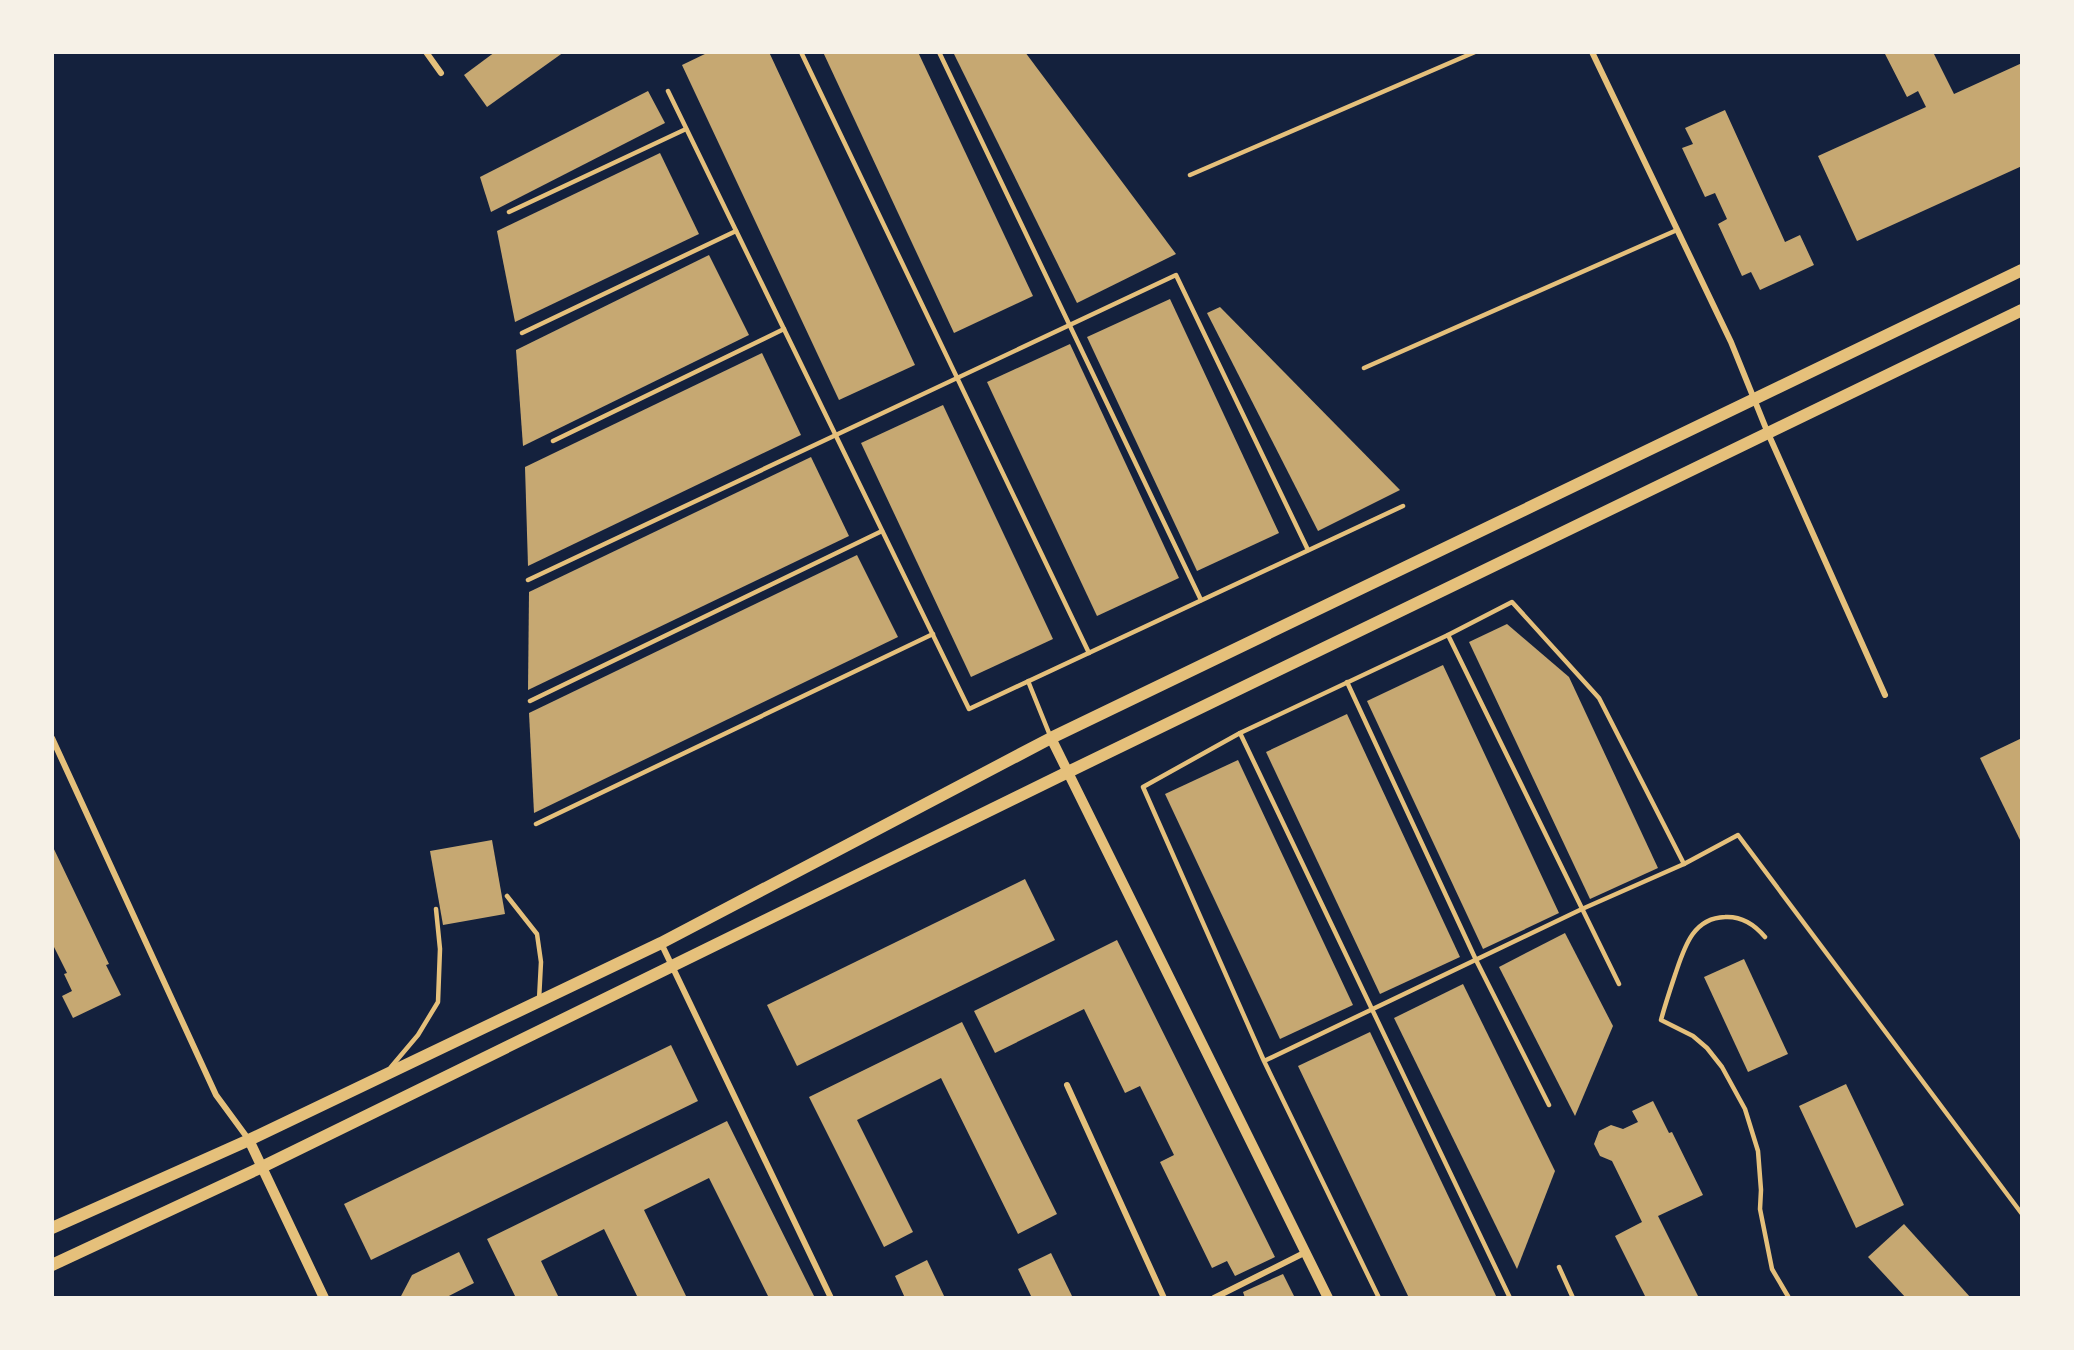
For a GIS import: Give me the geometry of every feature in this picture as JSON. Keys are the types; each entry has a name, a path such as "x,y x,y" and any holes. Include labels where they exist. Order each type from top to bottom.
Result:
{"main road":[{"path":"52,1228 249,1140 661,943 1051,738 2022,270"},
{"path":"52,1265 262,1167 1767,431 2022,310"}],"street":[{"path":"426,52 441,73"},
{"path":"1592,52 1731,342 1767,431 1885,695"},
{"path":"52,738 216,1095 249,1140 324,1298"},
{"path":"1051,738 1328,1298"},
{"path":"661,943 831,1298"},
{"path":"1067,1085 1164,1298"},
{"path":"1214,1298 1306,1252"}],"lane":[{"path":"801,52 1089,653"},
{"path":"939,52 1201,600"},
{"path":"1190,175 1475,52"},
{"path":"668,91 969,709 1403,506"},
{"path":"509,212 686,129"},
{"path":"1364,368 1677,230"},
{"path":"522,333 736,231"},
{"path":"528,580 1176,275 1308,550"},
{"path":"553,441 784,329"},
{"path":"530,702 882,531"},
{"path":"1379,1298 1264,1061 1143,787 1240,733 1448,635 1512,602 1599,698 1684,864"},
{"path":"536,824 933,634"},
{"path":"1448,635 1618,984"},
{"path":"1028,681 1051,738"},
{"path":"1347,682 1476,960 1549,1105"},
{"path":"1240,733 1510,1298"},
{"path":"1264,1061 1582,909 1684,864 1738,834 2022,1214"},
{"path":"507,896 537,934 541,962 539,1002"},
{"path":"384,1076 418,1035 438,1002 440,949 436,909"},
{"path":"1765,937 1749,922 1738,918 1716,918 1697,928 1685,945 1661,1020 1685,1032 1707,1048 1726,1074 1745,1109 1758,1151 1760,1209 1772,1269 1789,1298"},
{"path":"1559,1267 1573,1298"}],"building":[{"path":"495,52 564,52 487,107 464,75"},
{"path":"709,52 769,52 915,365 839,400 682,65"},
{"path":"823,52 918,52 1033,296 954,333"},
{"path":"953,52 1025,52 1176,254 1077,303"},
{"path":"1884,52 1933,52 1954,94 2022,63 2022,166 1857,241 1818,156 1926,107 1918,91 1907,97"},
{"path":"648,91 665,123 491,212 480,177"},
{"path":"1725,110 1785,242 1800,235 1814,265 1760,290 1751,272 1742,276 1718,224 1727,219 1715,193 1705,197 1682,148 1693,144 1685,128"},
{"path":"660,153 699,234 515,322 497,231"},
{"path":"709,255 749,335 523,446 516,350"},
{"path":"1170,299 1279,533 1197,571 1087,337"},
{"path":"1220,307 1400,490 1318,531 1207,313"},
{"path":"1070,344 1179,578 1097,616 987,382"},
{"path":"762,353 801,435 528,566 525,467"},
{"path":"943,405 1053,639 971,677 861,443"},
{"path":"811,457 849,536 528,690 529,592"},
{"path":"857,555 898,637 534,813 529,713"},
{"path":"1507,624 1569,677 1658,868 1590,899 1469,642"},
{"path":"1443,665 1559,913 1483,949 1367,701"},
{"path":"1347,714 1460,957 1380,994 1266,752"},
{"path":"2022,738 2022,844 1980,758"},
{"path":"1238,760 1353,1005 1280,1039 1165,794"},
{"path":"492,840 505,914 443,925 430,851"},
{"path":"52,845 109,964 106,965 121,995 73,1018 62,996 72,991 64,974 67,973 52,943"},
{"path":"1025,879 1055,940 797,1066 767,1005"},
{"path":"1565,933 1613,1026 1575,1116 1499,967"},
{"path":"1117,940 1275,1257 1235,1276 1227,1261 1212,1268 1160,1162 1174,1155 1140,1086 1125,1093 1084,1009 995,1053 974,1011"},
{"path":"1744,959 1788,1054 1748,1072 1704,977"},
{"path":"1463,984 1555,1171 1517,1269 1394,1018"},
{"path":"962,1022 1057,1214 1018,1234 941,1078 857,1120 913,1232 884,1247 809,1097"},
{"path":"1370,1032 1497,1298 1409,1298 1298,1066"},
{"path":"671,1045 698,1101 371,1260 344,1204"},
{"path":"1846,1084 1904,1205 1856,1228 1799,1106"},
{"path":"1653,1101 1669,1133 1672,1132 1703,1195 1658,1216 1699,1298 1646,1298 1615,1236 1642,1222 1612,1161 1600,1156 1594,1144 1599,1131 1611,1125 1623,1129 1638,1122 1632,1111"},
{"path":"727,1121 815,1298 769,1298 709,1178 644,1210 687,1298 638,1298 604,1229 541,1261 559,1298 516,1298 487,1239"},
{"path":"1904,1224 1971,1298 1906,1298 1868,1257"},
{"path":"459,1252 474,1283 445,1298 400,1298 412,1275"},
{"path":"1051,1253 1073,1298 1032,1298 1018,1269"},
{"path":"927,1260 945,1298 905,1298 895,1276"},
{"path":"1283,1274 1295,1298 1245,1298 1243,1292"}]}
